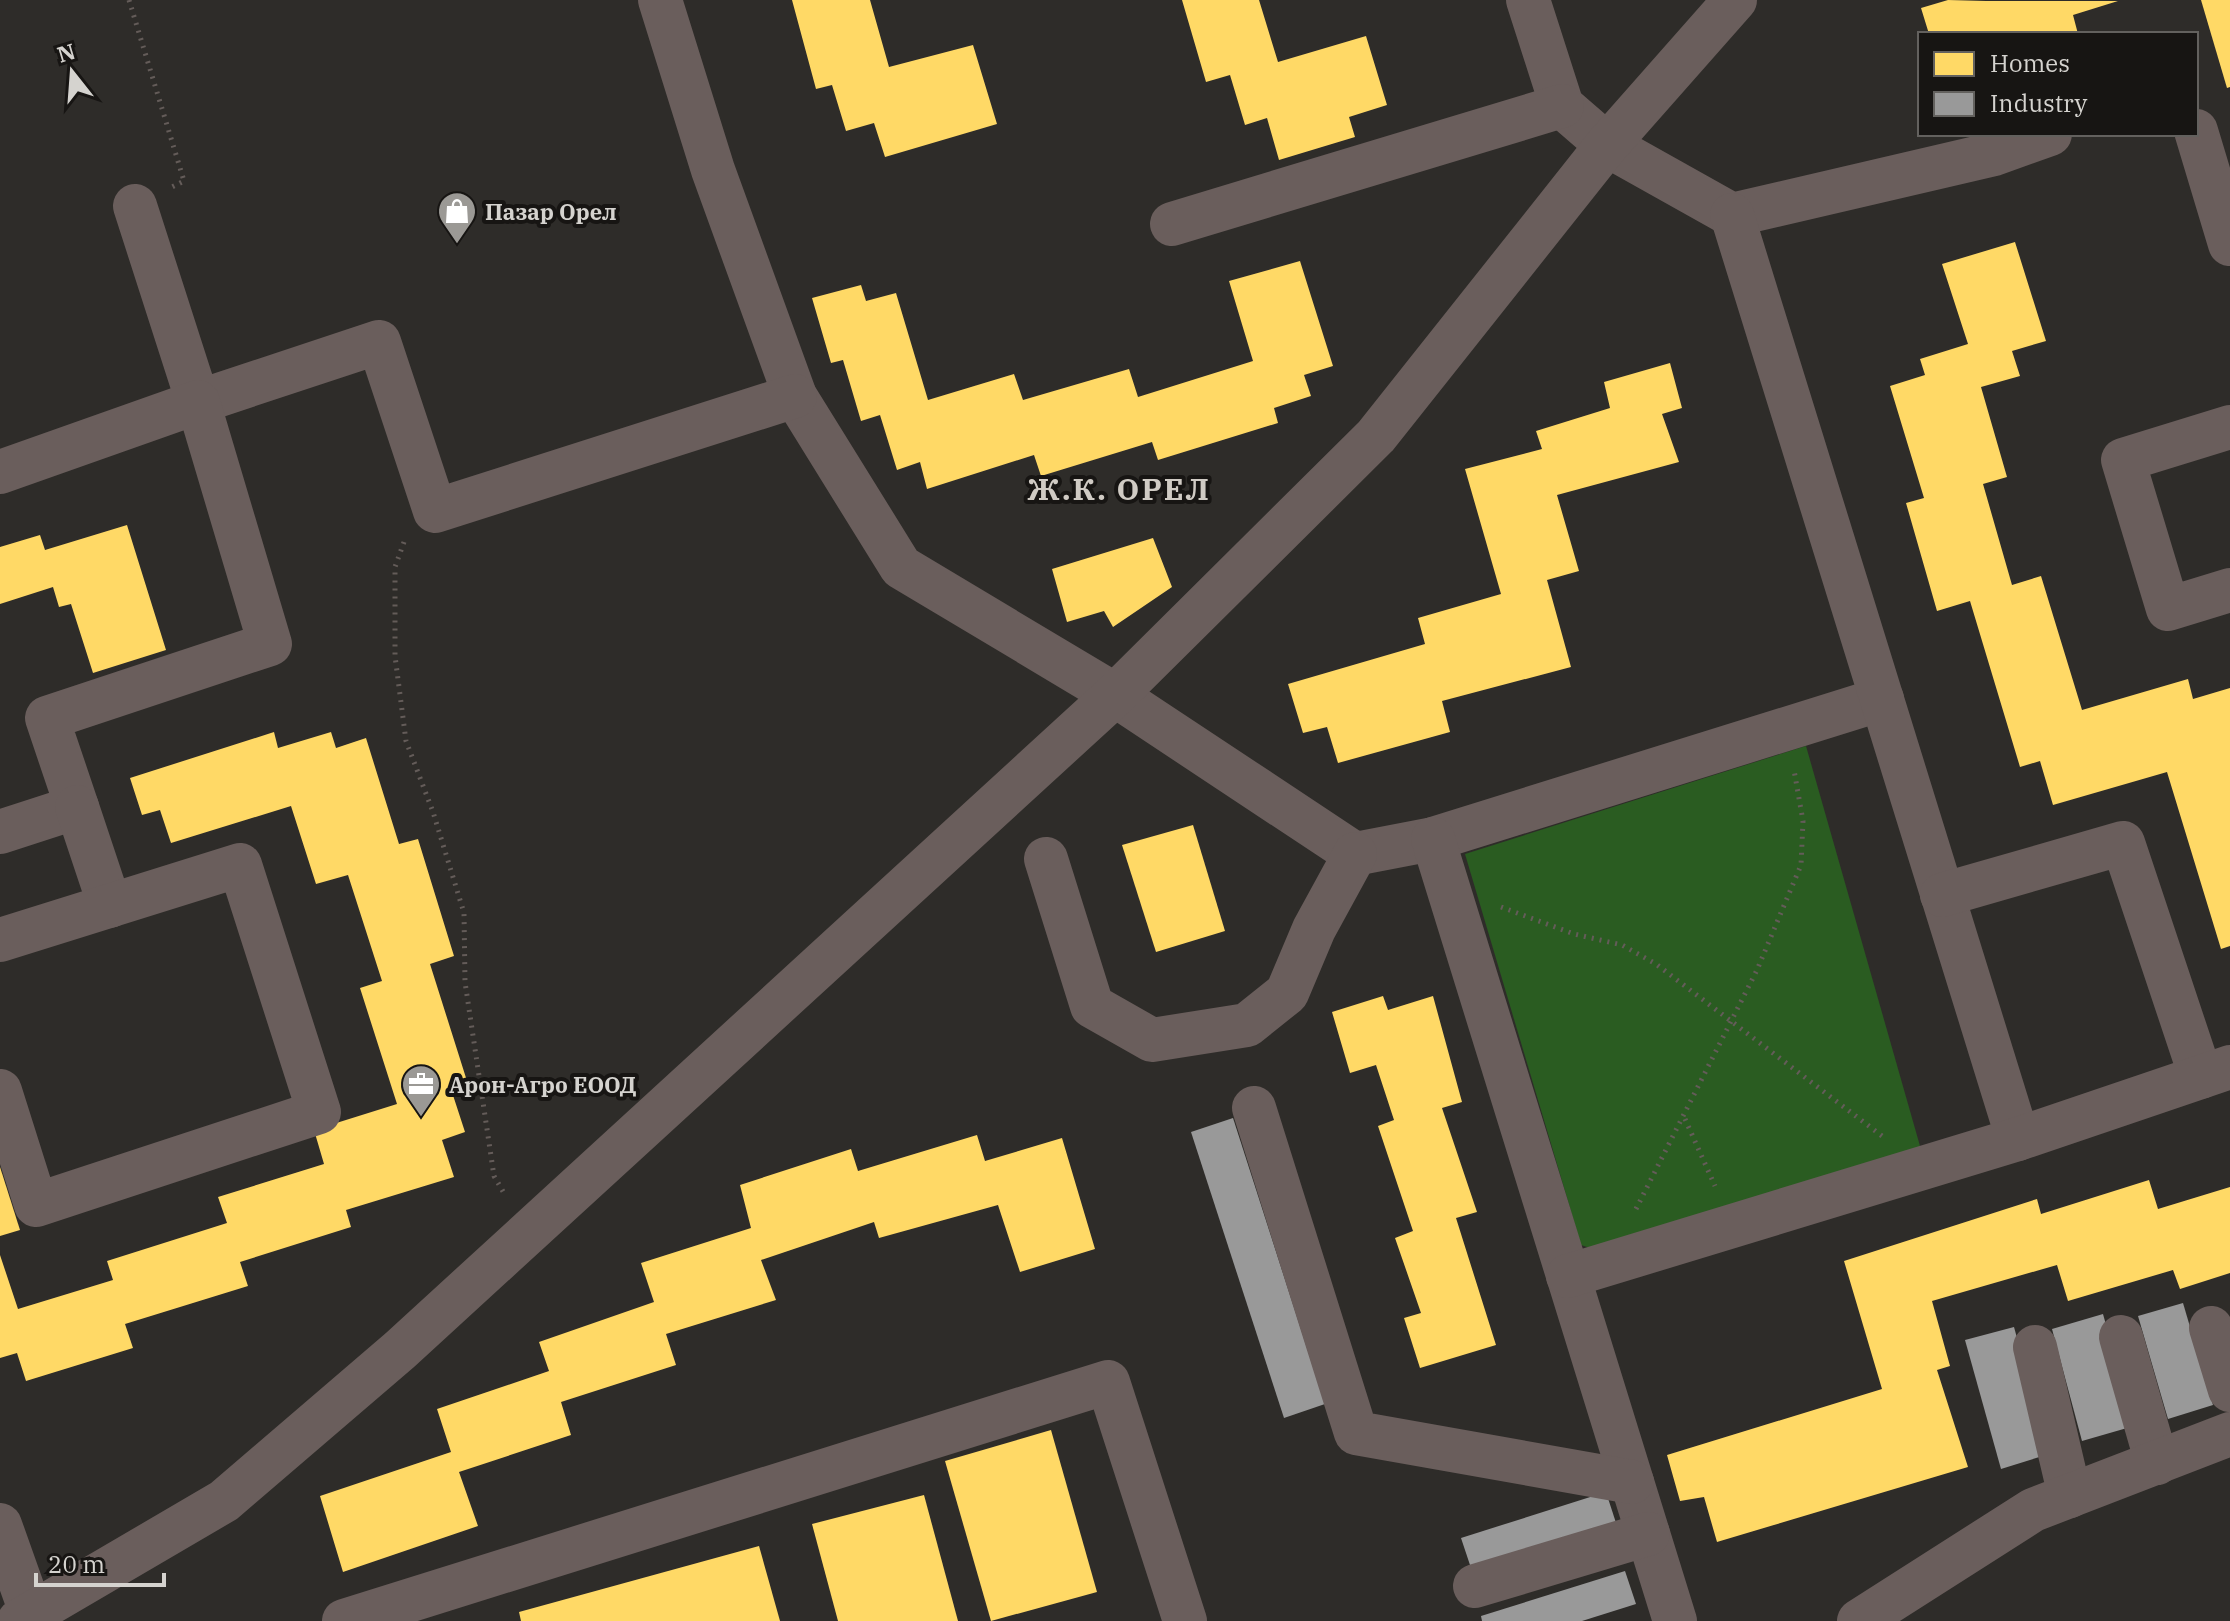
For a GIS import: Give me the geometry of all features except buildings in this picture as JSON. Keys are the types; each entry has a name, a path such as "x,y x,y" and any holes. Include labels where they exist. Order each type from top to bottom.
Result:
{"street":[{"path":"660,0 713,170 795,396 901,567 1115,695 1355,854 1433,839 1882,699"},
{"path":"1528,0 1562,106 1607,145 1732,215 1994,154 2044,136"},
{"path":"0,1525 26,1618 224,1501 400,1350 1115,695 1376,436 1607,145 1735,0"},
{"path":"1172,224 1562,106"},
{"path":"2198,136 2230,244"},
{"path":"110,906 47,718 270,644 198,402 135,206"},
{"path":"1732,215 2018,1139"},
{"path":"0,472 379,342 435,511 795,396"},
{"path":"2230,427 2123,460 2168,609 2230,590"},
{"path":"0,832 77,807"},
{"path":"1433,839 1675,1621"},
{"path":"1568,1276 2018,1139 2215,1072 2123,843 1942,895"},
{"path":"1046,859 1092,1006 1152,1040 1247,1025 1287,993 1314,929 1355,854"},
{"path":"0,940 240,865 319,1112 36,1205 1,1096"},
{"path":"1254,1108 1356,1433 1632,1482"},
{"path":"2211,1328 2230,1390"},
{"path":"2121,1337 2157,1463"},
{"path":"2035,1347 2070,1496"},
{"path":"344,1621 1108,1382 1185,1621"},
{"path":"1859,1621 2033,1510 2230,1434"},
{"path":"1475,1586 1648,1534"}],"path":[{"path":"129,0 184,181 135,206"},
{"path":"435,511 407,533 395,567 395,656 406,741 433,812 464,913 465,982 494,1176 527,1234"},
{"path":"1627,1258 1620,1239 1757,970 1801,865 1803,821 1792,757 1783,730"},
{"path":"1454,908 1481,900 1574,934 1622,945 1656,964 1905,1153 1911,1171"},
{"path":"1684,1118 1709,1170 1730,1228"}],"green space":[{"path":"1806,746 1922,1153 1602,1252 1581,1245 1465,854"}],"place":[{"name":"Пазар Орел","path":"457,245"},
{"name":"Арон-Агро ЕООД","path":"421,1118"}],"district":[{"name":"Ж.К. ОРЕЛ","path":"1119,488"}]}
